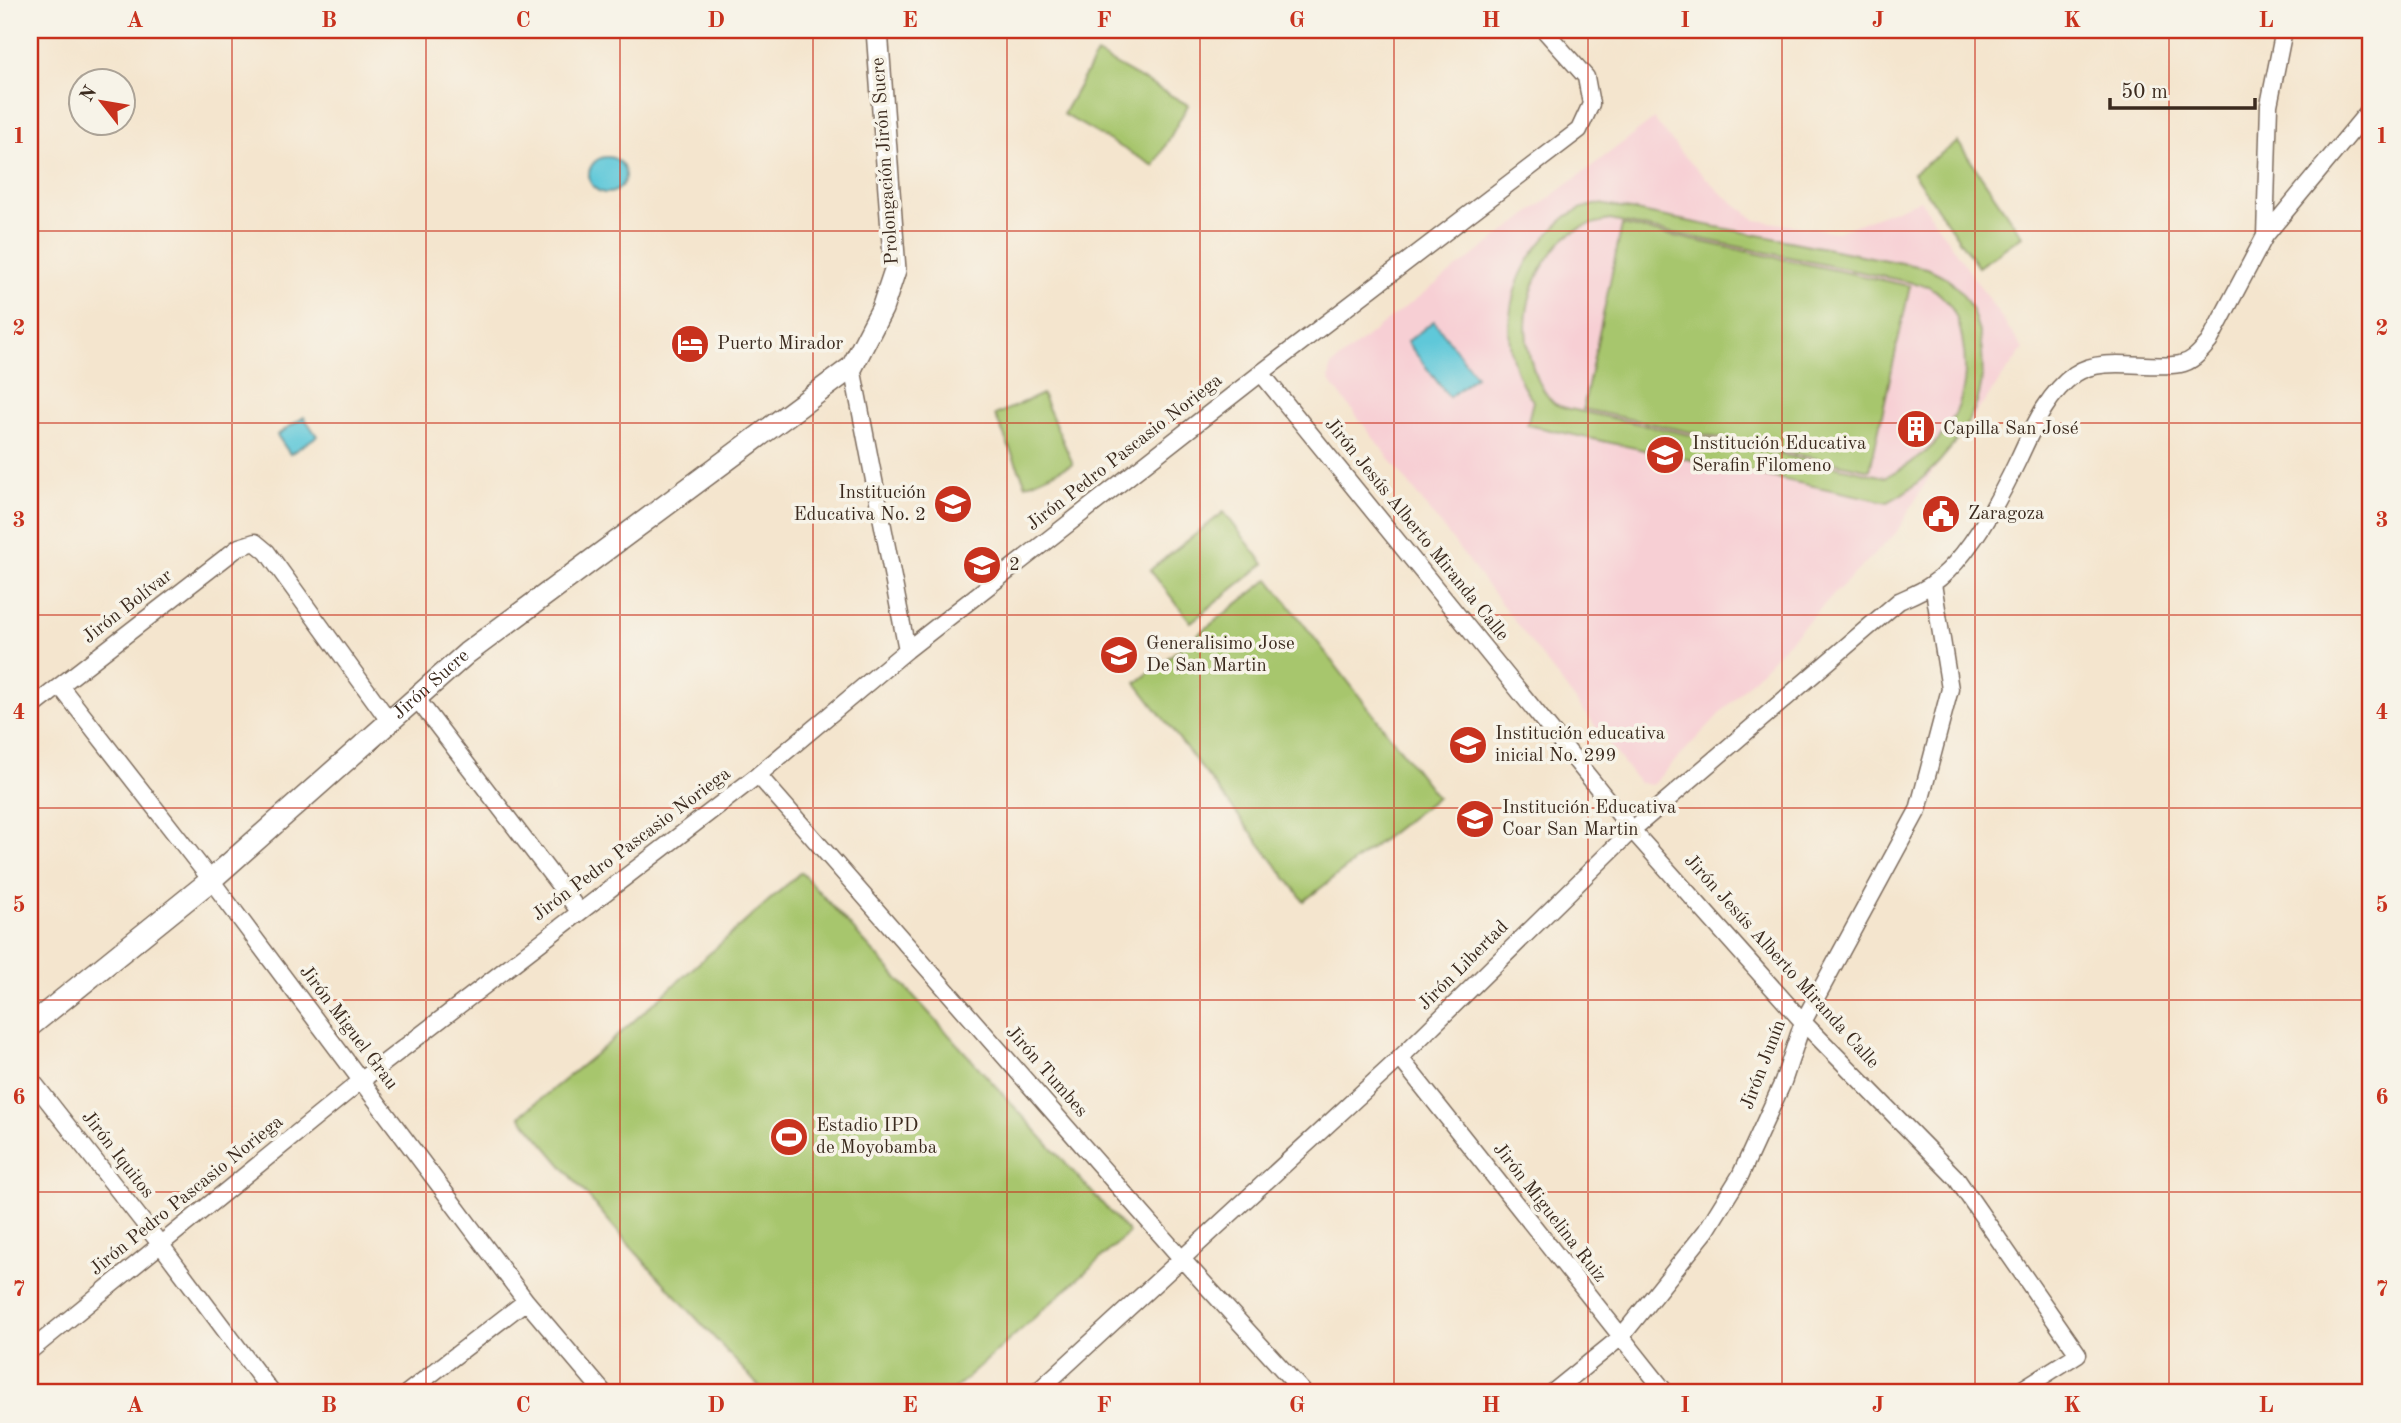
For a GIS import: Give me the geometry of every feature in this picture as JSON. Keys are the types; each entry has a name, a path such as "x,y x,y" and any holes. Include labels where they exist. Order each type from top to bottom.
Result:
{"street":[{"name":"Prolongación Jirón Sucre","path":"852,368 882,309 895,270 877,30"},
{"name":"Jirón Pedro Pascasio Noriega","path":"30,1351 362,1080 758,775 907,650 1261,373 1579,130 1591,104 1586,77 1544,30"},
{"path":"2265,236 2269,105 2284,30"},
{"path":"2265,236 2371,108"},
{"name":"Jirón Libertad","path":"1036,1393 1400,1058 1632,830 1899,601 1933,584 1963,555 2006,486 2042,410 2076,373 2112,364 2181,364 2197,356 2209,342 2265,236"},
{"path":"852,368 907,650"},
{"name":"Jirón Sucre","path":"30,1026 211,880 467,653 852,368"},
{"name":"Jirón Jesús Alberto Miranda Calle","path":"1261,373 1632,830 1803,1022 1956,1178 2078,1354 2016,1393"},
{"name":"Jirón Bolívar","path":"30,709 239,547 255,542 267,552 390,722"},
{"name":"Jirón Junín","path":"1552,1393 1621,1337 1706,1231 1740,1177 1783,1082 1803,1022 1918,810 1951,689 1933,584"},
{"name":"Jirón Miguel Grau","path":"60,686 211,880 526,1301 604,1393"},
{"path":"417,698 579,911"},
{"name":"Jirón Tumbes","path":"758,775 1181,1258 1304,1393"},
{"name":"Jirón Miguelina Ruiz","path":"1400,1058 1666,1393"},
{"name":"Jirón Iquitos","path":"30,1078 161,1245 272,1393"},
{"path":"407,1393 526,1301"}],"shaded area":[{"name":"Institución Educativa Serafin Filomeno","path":"1654,119 1681,153 1720,192 1756,220 1837,232 1920,200 2023,349 1929,477 1896,533 1653,784 1639,783 1329,380 1331,366 1383,324"}],"green space":[{"path":"1097,54 1188,105 1154,166 1063,114"},
{"path":"1958,142 2022,236 1978,267 1913,173"},
{"path":"1600,204 1927,268 1944,277 1958,289 1968,303 1980,338 1982,356 1980,392 1960,435 1927,474 1888,502 1527,425 1533,401 1513,360 1510,339 1514,295 1521,274 1549,233 1570,214","holes":["1610,220 1928,286 1947,302 1958,322 1965,362 1964,384 1951,422 1939,439 1906,466 1885,477 1560,406 1552,402 1539,382 1526,337 1528,307 1537,277 1559,243 1586,226"]},
{"path":"1622,225 1910,286 1870,470 1583,409"},
{"path":"1042,394 1073,464 1026,485 995,415"},
{"path":"1224,512 1264,564 1191,622 1150,570"},
{"path":"1269,579 1437,797 1304,901 1136,683"},
{"name":"Estadio IPD de Moyobamba","path":"801,872 1129,1233 950,1393 765,1393 630,1246 520,1116 609,1043"}],"water":[{"path":"607,157 620,162 625,175 620,188 607,193 594,188 589,175 594,162"},
{"path":"1434,321 1476,376 1449,397 1407,342"},
{"path":"304,417 317,436 290,454 277,435"}],"place":[{"name":"Puerto Mirador","path":"690,344"},
{"name":"Capilla San José","path":"1916,429"},
{"name":"Institución Educativa Serafin Filomeno","path":"1665,455"},
{"name":"Institución Educativa No. 2","path":"953,504"},
{"name":"Zaragoza","path":"1941,514"},
{"name":"2","path":"982,565"},
{"name":"Generalisimo Jose De San Martin","path":"1119,655"},
{"name":"Institución educativa inicial No. 299","path":"1468,745"},
{"name":"Institución Educativa Coar San Martin","path":"1475,819"},
{"name":"Estadio IPD de Moyobamba","path":"789,1137"}]}
